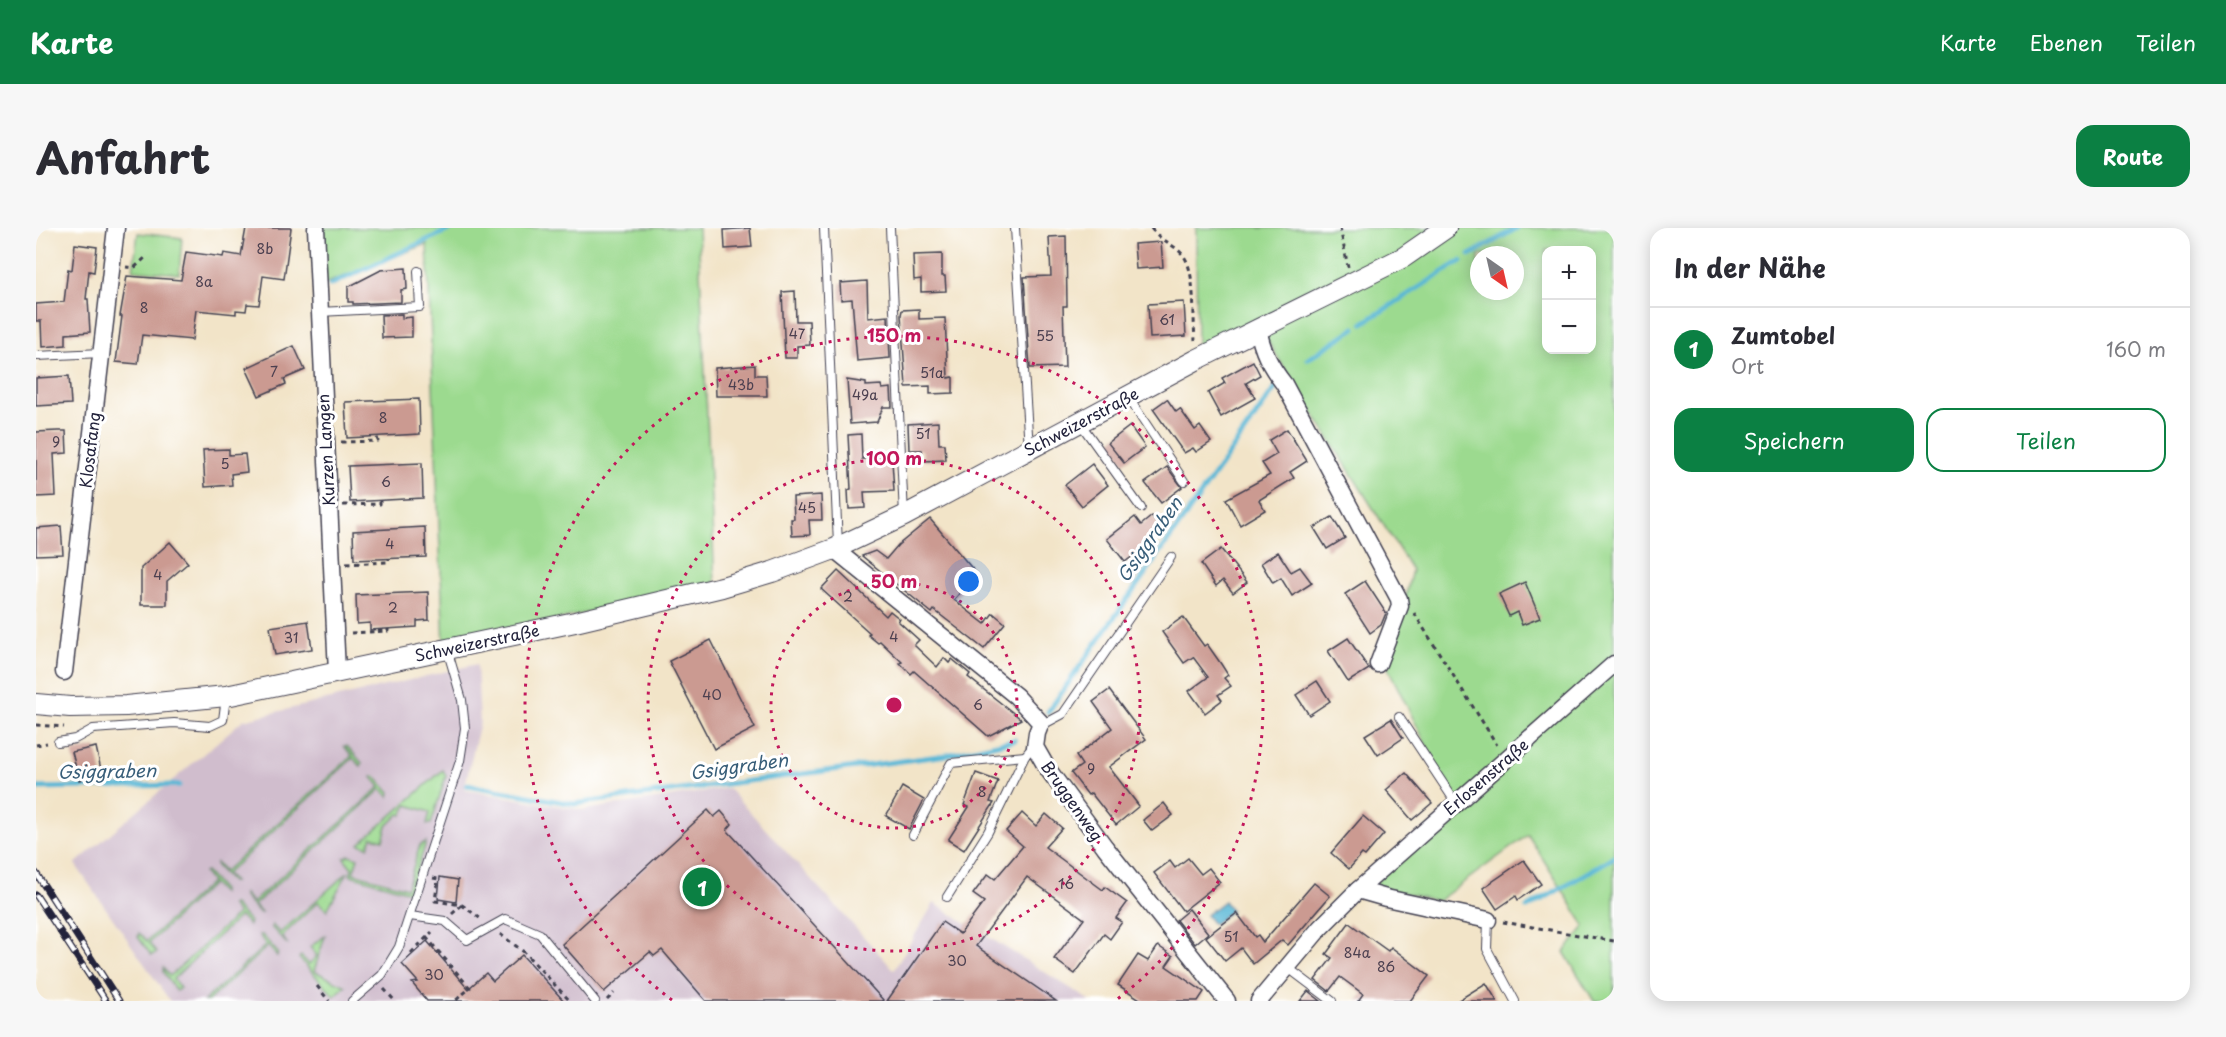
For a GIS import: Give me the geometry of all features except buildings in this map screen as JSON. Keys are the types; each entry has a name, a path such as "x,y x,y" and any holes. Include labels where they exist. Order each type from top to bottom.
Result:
{"street":[{"name":"Klosafang","path":"64,672 116,228"},
{"name":"Kurzen Langen","path":"316,228 337,672"},
{"name":"Schweizerstraße","path":"36,704 70,707 126,706 226,696 447,650 722,587 836,548 904,516 1196,360 1404,257 1430,235 1446,228"},
{"path":"1258,328 1261,347 1268,364 1284,384 1399,599 1400,606 1378,664"},
{"path":"836,548 1016,696 1041,723"},
{"name":"Erlosenstraße","path":"1258,1001 1320,928 1358,890 1614,664"},
{"name":"Bruggenweg","path":"1041,723 1030,752 1047,768 1098,838 1227,1001"},
{"path":"1358,890 1488,920"}],"lane":[{"path":"824,228 836,548"},
{"path":"890,228 904,516"},
{"path":"1015,228 1030,450"},
{"path":"319,312 420,307 418,271"},
{"path":"36,356 102,353"},
{"path":"1128,397 1184,480"},
{"path":"1080,423 1141,508"},
{"path":"1041,723 1063,714 1171,557"},
{"path":"352,1001 382,975 399,947 460,761 465,728 462,700 447,650"},
{"path":"58,742 75,739 93,729 174,723 210,726 223,720 226,696"},
{"path":"1399,717 1456,803"},
{"path":"913,835 951,763 1030,752"},
{"path":"947,897 988,832 1030,752"},
{"path":"410,916 445,921 467,940 505,919 540,934 595,1001"},
{"path":"1488,920 1487,949 1515,1001"},
{"path":"1286,966 1332,1001"}],"path":[{"path":"1151,228 1185,257 1191,272 1196,360"},
{"path":"1340,228 1351,283"},
{"path":"112,266 134,268 146,257"},
{"path":"325,443 378,441 377,436"},
{"path":"328,506 380,504 380,500"},
{"path":"331,564 389,562 389,559"},
{"path":"1400,606 1408,604 1506,759"},
{"path":"335,633 388,631 388,629"},
{"path":"423,875 438,879 435,901 462,905 524,952 570,1001"},
{"path":"1488,920 1614,941"},
{"path":"426,937 470,988 455,1001"},
{"path":"317,986 329,1001"},
{"path":"381,986 395,1001"},
{"path":"606,1001 614,993"}],"shaded area":[{"path":"477,664 480,722 464,790 583,810 728,788 894,970 934,903 1091,1001 170,1001 75,864 243,720"}],"green space":[{"path":"318,228 698,228 715,583 444,646 427,244 319,286"},
{"path":"1196,228 1614,228 1614,1001 1594,1001 1564,952 1585,926 1528,835 1438,901 1372,886 1455,803 1388,668 1412,570 1258,326 1197,358"},
{"path":"138,233 182,238 179,274 133,270"},
{"path":"344,746 347,746 362,763 361,766 353,758 226,874 234,882 231,882 216,866 216,863 224,872 352,756"},
{"path":"443,770 446,776 431,824 427,824 430,812 407,805 402,815 399,814 387,826 383,840 372,837 368,847 359,844"},
{"path":"375,776 390,793 389,797 381,789 254,905 261,913 259,913 244,897 244,894 252,903 380,787 372,777"},
{"path":"426,842 410,892 350,875 352,868 344,858 349,855 358,858 353,873 407,888 420,845"},
{"path":"206,872 222,890 222,893 212,884 149,943 157,953 151,955 138,937 139,933 147,941 211,882 204,873"},
{"path":"348,872 327,910 318,902 282,936 288,945 271,927 272,925 280,933"},
{"path":"231,905 234,905 250,922 249,925 240,916 173,979 180,988 176,991 163,972 163,968 170,976 238,914"},
{"path":"259,935 262,935 278,953 277,956 268,946 208,1001 204,1001 266,945"},
{"path":"325,936 314,971 346,986 334,996 299,958 301,956 309,964 317,956 310,947"}],"water":[{"path":"1224,901 1231,911 1213,924 1206,915"}],"waterway":[{"path":"330,285 453,228"},
{"name":"Gsiggraben","path":"1486,246 1517,228"},
{"name":"Gsiggraben","path":"1363,323 1461,261"},
{"name":"Gsiggraben","path":"1308,359 1355,328"},
{"name":"Gsiggraben","path":"1048,712 1278,384"},
{"name":"Gsiggraben","path":"467,785 574,804 947,755 1015,740"},
{"name":"Gsiggraben","path":"36,788 179,785"},
{"path":"1527,908 1614,857"}],"railway":[{"path":"36,873 119,1001"},
{"path":"36,895 106,1001"}],"place":[{"name":"Zumtobel","path":"702,887"}]}
